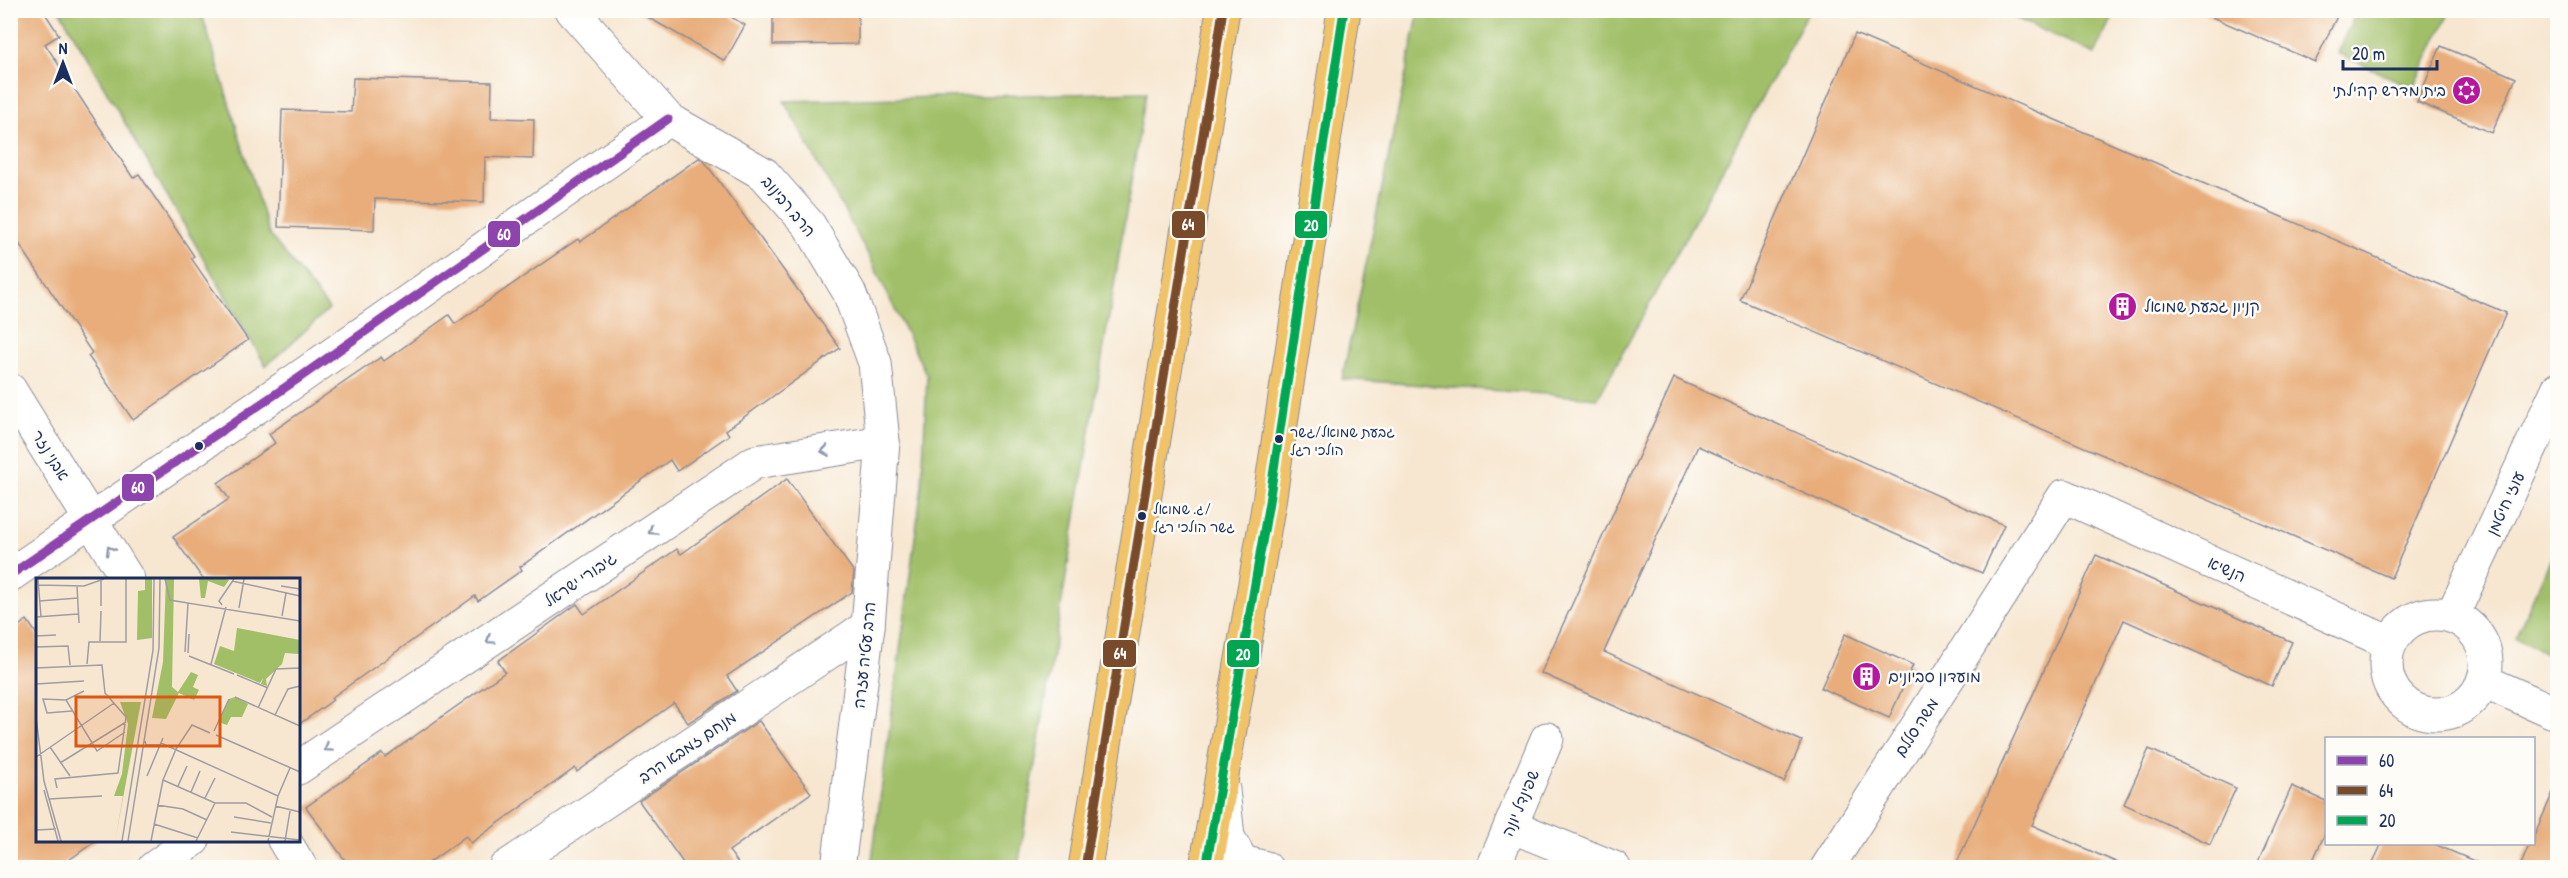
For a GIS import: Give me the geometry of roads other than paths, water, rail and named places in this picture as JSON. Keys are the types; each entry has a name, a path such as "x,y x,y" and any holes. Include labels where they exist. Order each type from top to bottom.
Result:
{"highway":[{"path":"1085,867 1223,10"},
{"path":"1206,867 1269,502 1344,10"}],"street":[{"name":"הרב רבינוב","path":"572,10 668,119 764,174 809,225 849,292 875,363 883,442"},
{"path":"10,574 309,371 668,119"},
{"name":"עוזי חיטמן","path":"2452,616 2558,389"},
{"name":"אבני נזר","path":"10,390 127,578"},
{"name":"הרב עטיה עזרה","path":"838,867 868,626 883,442"},
{"name":"גיבורי ישראל","path":"300,767 755,462 883,442"},
{"name":"הנשיא","path":"2064,496 2390,643"},
{"name":"משה סללם","path":"1827,867 2064,496"},
{"path":"2435,614 2452,616 2475,631 2484,647 2487,664 2484,681 2475,698 2461,709 2440,715 2422,713 2400,700 2390,686 2385,660 2390,643 2396,632 2410,620 2435,614"},
{"name":"מנחם זמבא הרב","path":"506,867 868,626"},
{"path":"2484,681 2558,714"},
{"name":"שפינדל יונה","path":"1493,867 1547,739"},
{"path":"1221,780 1228,837 1249,866"},
{"path":"1511,826 1614,867"},
{"path":"154,867 190,842"},
{"path":"285,842 301,867"},
{"path":"1510,867 1551,842"}],"place":[{"name":"בית מדרש קהילתי","path":"2467,90"},
{"name":"קניון גבעת שמואל","path":"2123,306"},
{"name":"גבעת שמואל/גשר הולכי רגל","path":"1279,439"},
{"name":"ג. שמואל/ גשר הולכי רגל","path":"1142,516"},
{"name":"מועדון סביונים","path":"1867,676"}]}
